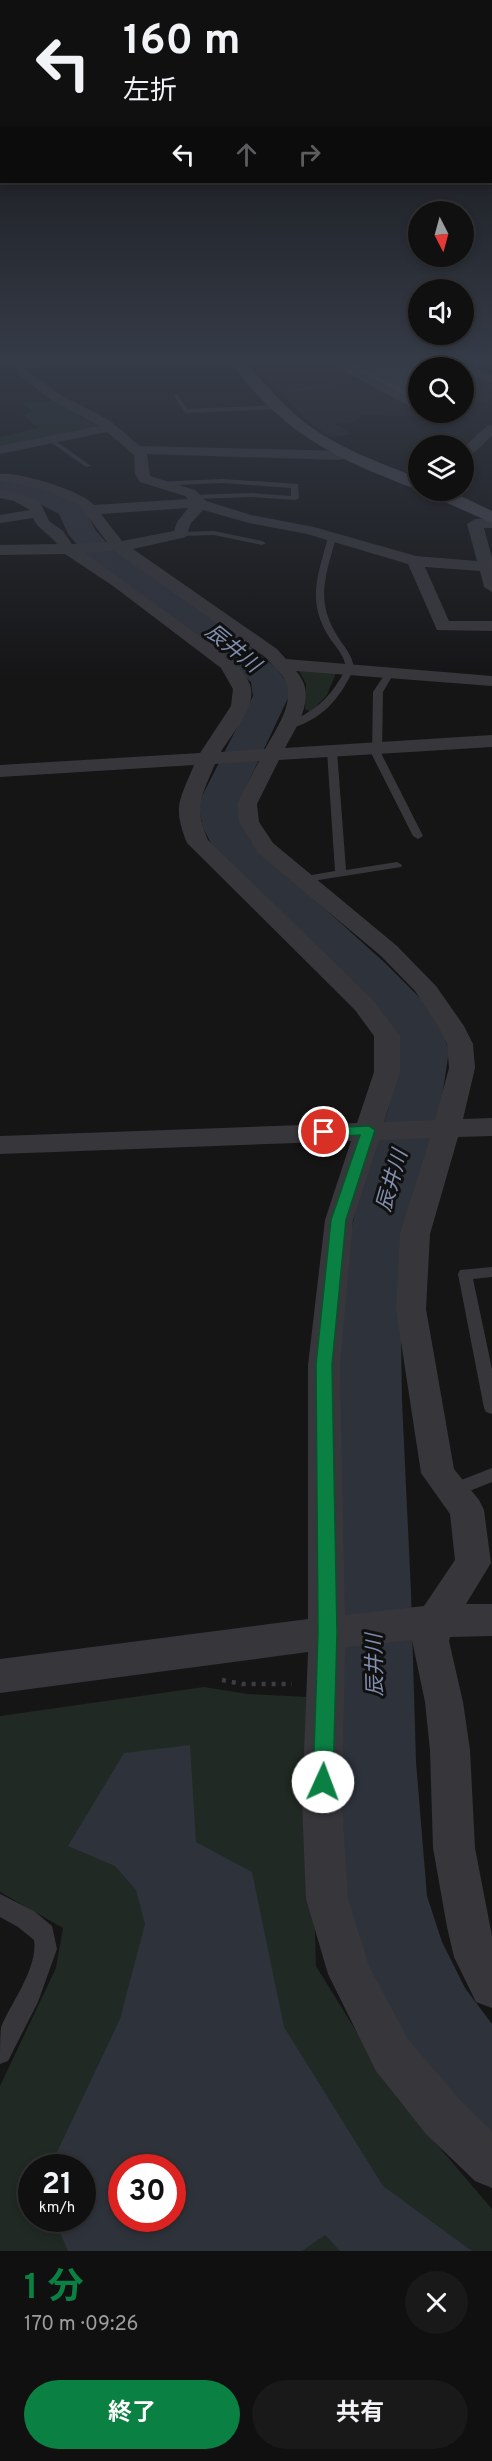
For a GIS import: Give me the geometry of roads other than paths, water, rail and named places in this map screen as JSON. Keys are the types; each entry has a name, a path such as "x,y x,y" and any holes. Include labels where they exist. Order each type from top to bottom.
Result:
{"main road":[{"path":"380,467 408,480"},
{"path":"459,501 492,518"}],"street":[{"path":"142,467 145,479 190,493 198,502"},
{"path":"0,476 70,495 84,502 113,546 271,653 293,678 298,696 287,727 269,755 248,804 249,822 265,846 389,951 424,986 451,1026 460,1044 462,1068 443,1128 415,1234 411,1309 438,1473 467,1510 473,1563 425,1623"},
{"path":"0,494 35,505 37,513 48,528 227,664 236,676 242,689 240,706 214,758 195,783 188,806 191,826 198,843 364,1005 387,1036 387,1072 376,1130 339,1220 324,1365 335,1632 322,1803 327,1899 350,1974 392,2055 443,2117 492,2164"},
{"path":"0,550 113,546 163,540 181,534 184,522 198,502"},
{"path":"90,510 198,502 249,519 309,530 415,561 486,567"},
{"path":"0,519 37,513"},
{"path":"492,523 475,524 492,587"},
{"path":"415,561 443,626 492,626"},
{"path":"281,664 492,681"},
{"path":"0,771 492,741"},
{"path":"0,1145 492,1127"},
{"path":"0,1676 335,1632 425,1623 492,1620"},
{"path":"425,1623 444,1702 450,1750 454,1848 468,1927 476,1957 492,1986"}],"lane":[{"path":"156,484 223,481 295,486 295,498 252,495 198,502"},
{"path":"181,534 214,533 262,543"},
{"path":"287,727 319,713 328,706 350,669 348,658 330,631 319,603 318,593 332,537"},
{"path":"390,673 378,692 377,754 418,836"},
{"path":"332,751 341,873"},
{"path":"306,879 397,865"},
{"path":"492,1272 465,1274 492,1408"},
{"path":"452,1491 492,1475"},
{"path":"0,1905 26,1919 44,1934 46,1949 30,1994 0,2053"}],"waterway":[{"name":"辰井川","path":"0,485 43,495 71,509 83,534 100,553 193,617 264,675 271,685 271,696 218,804 225,833 234,849 369,973 405,1010 418,1031 424,1051 414,1110 385,1203 371,1274 370,1401 376,1592 377,1762 386,1896 404,1956 434,2019 469,2066 492,2087"}]}
